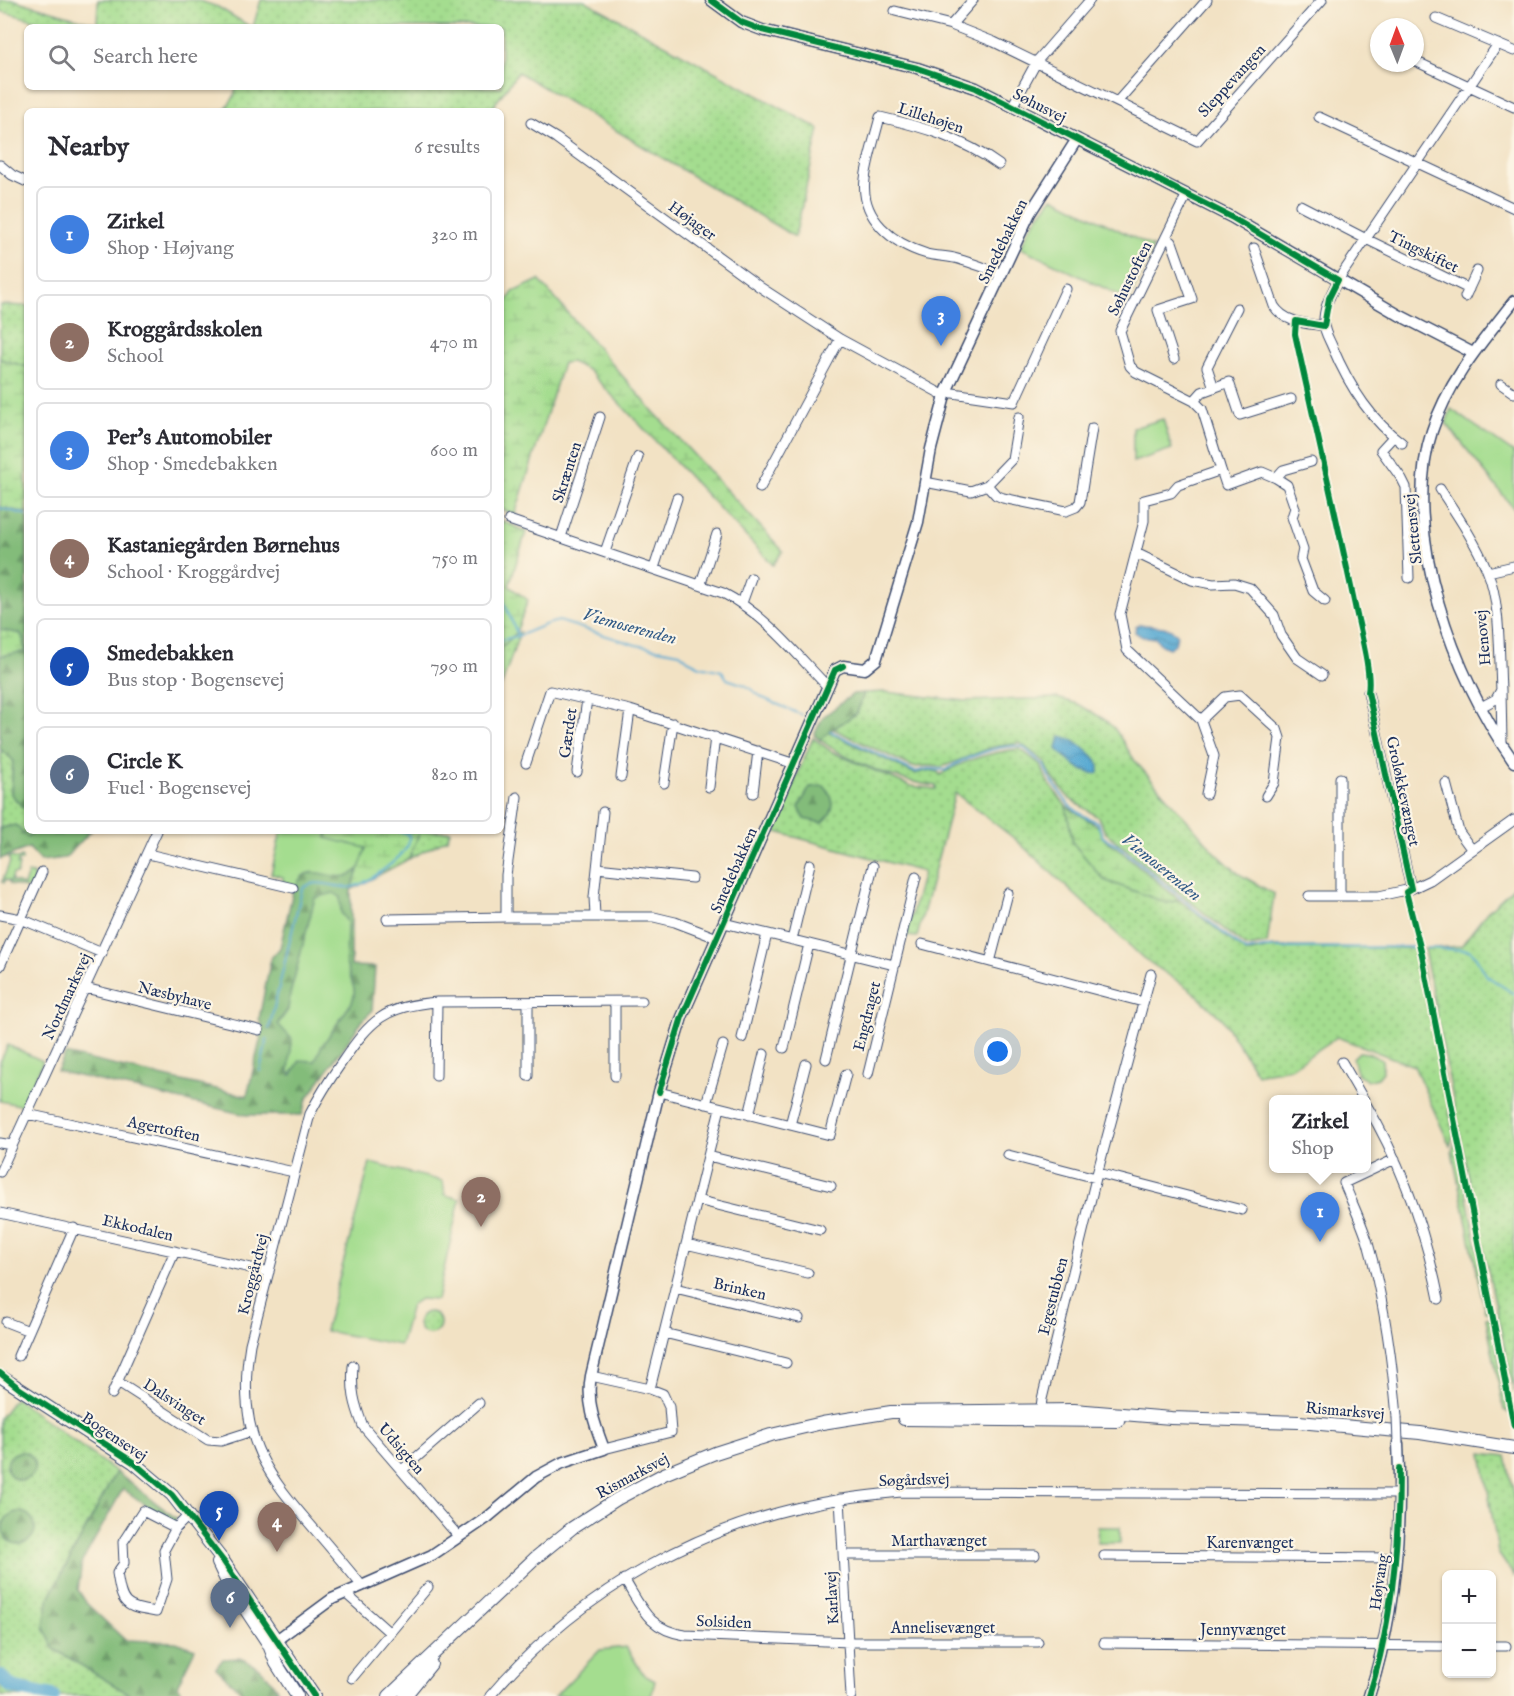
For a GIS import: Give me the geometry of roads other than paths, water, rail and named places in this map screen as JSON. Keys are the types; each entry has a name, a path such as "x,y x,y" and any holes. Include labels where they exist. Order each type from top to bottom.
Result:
{"main road":[{"name":"Bogensevej","path":"0,1375 133,1462 172,1495 209,1543 226,1580 314,1696"},
{"name":"Rismarksvej","path":"389,1696 534,1559 572,1528 617,1499 664,1474 715,1453 771,1435 891,1412 1299,1422 1420,1433 1514,1448"},
{"name":"Rismarksvej","path":"405,1696 458,1630"},
{"name":"Bogensevej","path":"273,1642 276,1663 297,1696"},
{"path":"273,1642 306,1696"},
{"path":"381,1696 428,1658"},
{"path":"397,1696 428,1658"},
{"path":"276,1663 280,1677 291,1696"}],"street":[{"name":"Søhusvej","path":"711,0 741,22 762,30 917,68 946,77 1013,105 1250,227 1399,315 1473,353"},
{"path":"951,26 973,0"},
{"path":"1013,105 1037,61 1090,0"},
{"path":"1117,102 1207,0"},
{"name":"Sleppevangen","path":"895,11 951,26 994,42 1197,141 1322,0"},
{"path":"1436,18 1514,51"},
{"name":"Tingskiftet","path":"1324,326 1329,298 1338,280 1498,44"},
{"path":"1424,65 1514,106"},
{"name":"Lillehøjen","path":"999,165 978,150 938,132 880,117 865,180 870,214 893,239 927,254 954,258 1002,274"},
{"path":"1319,117 1514,208"},
{"name":"Højager","path":"531,123 556,138 760,287 840,339 945,394"},
{"name":"Smedebakken","path":"604,1449 591,1408 589,1396 591,1376 659,1092 682,1017 835,670 843,666 865,669 876,660 918,522 931,449 945,394 1030,213 1077,139"},
{"path":"0,165 12,175 24,181"},
{"name":"Søhustoften","path":"1187,194 1120,331 1130,366 1136,372 1194,401"},
{"name":"Tingskiftet","path":"1300,205 1467,293 1478,271"},
{"name":"Søhustoften","path":"1166,237 1173,242 1192,299 1158,310 1174,359"},
{"path":"1254,248 1274,306 1279,314 1286,319 1324,326 1350,385 1361,402 1393,437 1402,443"},
{"path":"945,394 1014,402 1066,289"},
{"name":"Slettensvej","path":"1514,301 1473,353 1454,383 1432,432 1424,467 1421,497 1430,565 1452,644 1481,707 1514,762"},
{"path":"1214,388 1207,367 1237,308"},
{"path":"760,488 840,339"},
{"path":"1291,399 1240,415 1229,382 1202,392 1194,401 1202,409 1226,485 1262,472 1287,485 1295,508 1292,517 1303,549 1301,558 1313,591 1325,601"},
{"path":"1501,384 1514,393"},
{"name":"Skrænten","path":"561,537 600,417"},
{"path":"925,482 971,491 987,485 1012,459 1019,417"},
{"path":"987,485 996,495 1003,498 1066,511 1072,510 1080,502 1092,428"},
{"path":"1393,437 1381,450 1406,487 1409,578"},
{"path":"605,552 638,457"},
{"path":"1276,478 1283,470 1311,462"},
{"path":"1206,794 1214,756 1201,720 1127,650 1120,614 1144,521 1144,500 1171,493 1178,485 1221,470"},
{"name":"Henovej","path":"1440,489 1467,530 1488,572 1498,618 1502,745"},
{"path":"654,568 677,498"},
{"path":"509,520 701,583 742,603 763,619 828,687"},
{"path":"701,583 717,534"},
{"path":"1136,554 1192,580 1213,584 1234,583 1250,588 1274,615 1281,635 1297,658 1322,675"},
{"path":"1488,572 1514,566"},
{"path":"742,603 751,578"},
{"path":"1481,707 1497,699 1501,690"},
{"name":"Gærdet","path":"525,763 550,691 630,710 795,764"},
{"name":"Groløkkevænget","path":"1368,692 1412,889"},
{"path":"1201,720 1225,697 1240,695 1277,729 1281,738 1274,783 1266,796"},
{"name":"Gærdet","path":"577,772 587,699"},
{"path":"621,777 630,710"},
{"path":"664,783 673,723"},
{"path":"709,788 715,737"},
{"path":"753,793 758,751"},
{"path":"1340,778 1340,896"},
{"path":"1446,783 1459,832 1472,850"},
{"path":"506,917 506,874 517,797"},
{"path":"595,916 603,812"},
{"path":"1309,896 1379,896 1412,889 1431,880 1514,820"},
{"name":"Nordmarksvej","path":"0,1172 156,834"},
{"path":"148,854 293,888"},
{"path":"792,940 810,864"},
{"name":"Engdraget","path":"826,1059 873,866"},
{"path":"597,868 692,878"},
{"path":"0,966 42,872"},
{"name":"Engdraget","path":"867,1074 916,877"},
{"path":"990,962 1008,893"},
{"path":"0,915 21,919 102,953"},
{"path":"387,919 654,917 675,922 717,938"},
{"name":"Engdraget","path":"724,923 894,964"},
{"path":"742,1038 767,934"},
{"path":"783,1048 809,944"},
{"path":"922,944 1143,1002"},
{"name":"Egestubben","path":"1040,1415 1097,1175 1151,974"},
{"name":"Næsbyhave","path":"85,988 259,1030"},
{"name":"Kroggårdvej","path":"363,1586 279,1488 261,1456 252,1431 247,1405 247,1362 310,1114 327,1083 363,1032 371,1023 395,1010 410,1005 437,1002 642,1001"},
{"path":"436,1076 437,1002"},
{"path":"528,1002 528,1076"},
{"path":"615,1002 615,1076"},
{"path":"706,1104 723,1045"},
{"path":"749,1115 764,1054"},
{"path":"1342,1062 1361,1095"},
{"path":"790,1125 806,1064"},
{"path":"659,1092 830,1135 846,1074"},
{"path":"650,1389 720,1108"},
{"path":"1371,1113 1395,1159 1422,1225 1439,1299"},
{"name":"Agertoften","path":"27,1114 294,1172"},
{"path":"0,1143 12,1146"},
{"path":"1008,1155 1242,1210"},
{"path":"708,1156 831,1186"},
{"name":"Højvang","path":"1371,1170 1395,1159"},
{"name":"Højvang","path":"1365,1173 1344,1183 1367,1242 1389,1338 1397,1417 1399,1494 1396,1558 1382,1645 1369,1696"},
{"path":"697,1200 820,1230"},
{"name":"Ekkodalen","path":"0,1213 269,1272"},
{"path":"18,1356 74,1228"},
{"name":"Brinken","path":"686,1244 808,1274"},
{"name":"Dalsvinget","path":"112,1394 175,1251"},
{"name":"Brinken","path":"675,1288 799,1318"},
{"path":"6,1322 29,1331"},
{"path":"664,1332 786,1363"},
{"name":"Udsigten","path":"353,1366 351,1386 363,1426 459,1537"},
{"path":"273,1642 324,1603 432,1555 459,1537 536,1477 562,1463 604,1449 671,1432 669,1407 663,1394 591,1376"},
{"name":"Dalsvinget","path":"118,1382 208,1440 221,1441 252,1431"},
{"path":"402,1470 479,1403"},
{"name":"Søgårdsvej","path":"490,1696 513,1669 552,1633 624,1579 710,1536 777,1514 840,1499 901,1492 1399,1494"},
{"name":"Karlavej","path":"840,1499 851,1696"},
{"path":"176,1528 143,1511 123,1542 124,1563 117,1573 121,1597 133,1608 156,1612 167,1579 164,1550 176,1528 189,1515"},
{"name":"Marthavænget","path":"844,1555 1035,1556"},
{"name":"Karenvænget","path":"1104,1556 1396,1558"},
{"name":"Solsiden","path":"624,1579 649,1618 657,1626 671,1633 849,1641"},
{"path":"352,1678 428,1587"},
{"path":"345,1593 390,1633"},
{"name":"Annelisevænget","path":"849,1641 1038,1642"},
{"name":"Jennyvænget","path":"1104,1643 1382,1645"},
{"path":"1382,1645 1442,1646"},
{"path":"1496,1646 1506,1646"}],"water":[{"path":"1140,624 1164,627 1172,631 1177,634 1175,644 1169,648 1161,645 1156,638 1141,636 1135,632 1136,626"},
{"path":"1060,736 1075,742 1092,755 1098,763 1099,773 1082,770 1066,758 1057,749"}],"waterway":[{"name":"Viemoserenden","path":"0,508 24,514"},
{"name":"Viemoserenden","path":"504,602 518,636 559,621 636,645 680,653 700,666 722,671 727,679 745,685 763,698 802,715"},
{"path":"504,639 518,636"},
{"name":"Viemoserenden","path":"830,731 915,772 928,769 946,770 983,752 1005,747 1023,747 1044,765 1049,777 1069,805 1097,822 1103,837 1116,844 1245,951 1265,948 1416,947"},
{"path":"269,1029 302,889 313,883 352,887 366,881 391,863 404,850 408,845 409,835 406,834"},
{"name":"Viemoserenden","path":"1427,948 1469,950 1474,954 1487,976 1514,994"},
{"path":"260,1071 267,1039"},
{"path":"0,1676 12,1687 53,1696"}],"place":[{"name":"Per's Automobiler","path":"941,346"},
{"name":"Kroggårdsskolen","path":"481,1227"},
{"name":"Zirkel","path":"1320,1242"},
{"name":"Smedebakken","path":"219,1541"},
{"name":"Kastaniegården Børnehus","path":"277,1552"},
{"name":"Circle K","path":"230,1628"}]}
